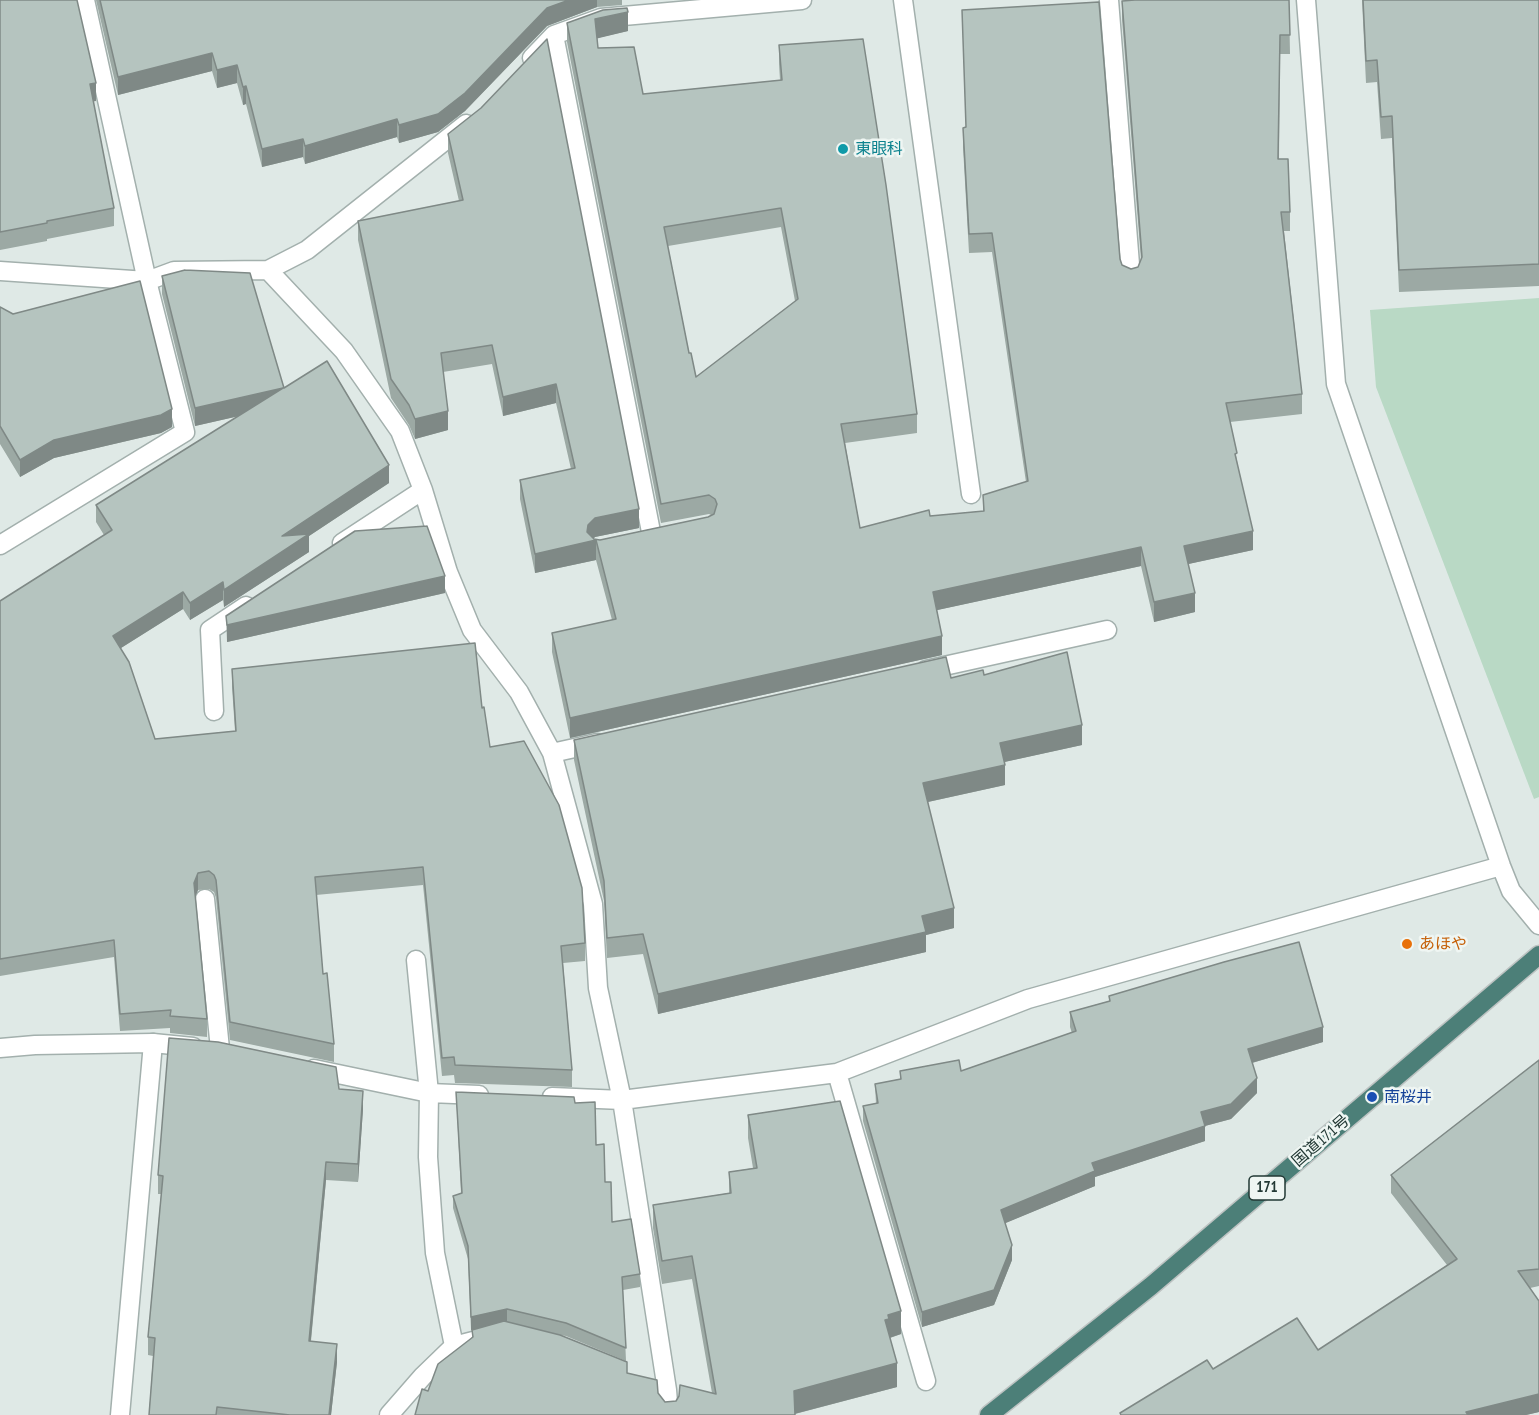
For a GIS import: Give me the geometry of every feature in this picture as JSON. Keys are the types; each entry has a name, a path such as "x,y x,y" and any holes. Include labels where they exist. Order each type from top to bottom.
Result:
{"highway":[{"name":"国道171号","path":"989,1415 1151,1286 1539,955"}],"street":[{"path":"0,545 185,432 147,281 85,0"},
{"path":"522,69 554,35 601,18 802,0"},
{"path":"903,0 972,494"},
{"path":"1109,0 1131,277"},
{"path":"1306,0 1336,384 1501,866 1511,891 1539,926"},
{"path":"554,35 652,537"},
{"path":"0,271 147,281 174,271 268,270 307,250 481,111"},
{"path":"268,270 344,351 400,431 423,490 448,572 472,630 519,692 552,753 593,904 598,988 622,1100 669,1415"},
{"path":"327,554 423,490"},
{"path":"630,541 674,532"},
{"path":"214,711 210,630 259,598"},
{"path":"910,674 1107,630"},
{"path":"552,753 610,740"},
{"path":"531,1097 622,1100 837,1073 1028,999 1501,866"},
{"path":"0,1048 35,1045 153,1043 226,1050 205,899"},
{"path":"416,960 429,1093 428,1157 435,1253 454,1346"},
{"path":"120,1415 153,1043"},
{"path":"301,1066 429,1093 497,1095"},
{"path":"837,1073 926,1381"},
{"path":"389,1415 423,1376 454,1346 504,1333"},
{"path":"646,1381 667,1390"}],"green space":[{"path":"1539,298 1539,797 1534,799 1376,387 1370,310"}],"building":[{"path":"0,0 77,0 96,83 90,84 114,208 0,232"},
{"path":"100,0 569,0 547,8 465,93 438,114 399,125 397,119 305,146 303,139 262,149 246,86 243,87 237,65 217,70 212,53 118,77"},
{"path":"1289,0 1290,35 1280,35 1278,159 1288,159 1290,212 1281,212 1302,394 1226,403 1253,531 1184,546 1195,593 1154,602 1141,547 933,592 942,636 570,718 552,633 616,619 596,540 535,554 520,480 575,468 556,384 503,397 492,345 441,353 448,411 415,419 409,405 391,379 358,221 463,200 448,134 481,108 547,39 639,509 595,518 588,525 587,532 594,539 600,540 708,517 714,514 717,504 715,499 709,495 661,504 567,23 603,10 627,8 628,12 595,19 598,48 634,47 643,94 782,80 779,45 863,39 886,185 917,414 841,424 860,528 929,510 930,516 984,511 983,495 1028,481 992,233 969,234 963,128 966,127 962,10 1099,2 1120,259 1122,265 1131,269 1138,267 1142,257 1122,1","holes":["781,208 798,299 696,377 691,353 689,353 664,227"]},
{"path":"1363,0 1539,0 1539,264 1399,270 1392,116 1381,117 1377,60 1366,61"},
{"path":"185,270 250,273 284,388 327,361 389,465 282,536 309,534 224,590 223,582 190,603 183,592 113,636 129,662 155,739 236,731 232,669 475,643 482,708 484,707 490,747 524,741 559,805 582,888 585,943 561,946 572,1070 455,1065 454,1057 442,1058 423,867 315,877 323,974 327,973 334,1044 230,1022 216,880 209,871 198,873 194,883 207,1019 170,1016 171,1010 120,1014 114,940 0,959 0,601 112,530 96,505 283,388 195,408 162,276"},
{"path":"140,281 172,409 161,415 54,440 20,460 0,426 0,307 13,314"},
{"path":"427,526 445,576 227,625 226,616 355,531"},
{"path":"1067,652 1082,725 1000,743 1005,765 923,783 954,908 922,916 926,932 658,994 643,934 607,938 604,881 574,740 946,657 951,678 983,670 984,675"},
{"path":"1299,942 1323,1027 1248,1049 1257,1078 1231,1104 1201,1112 1205,1126 1092,1163 1095,1171 1001,1210 1012,1245 994,1290 922,1312 863,1106 878,1103 875,1084 901,1079 900,1071 959,1060 961,1071 1076,1031 1070,1012 1110,1001 1109,996"},
{"path":"169,1038 218,1042 336,1067 339,1089 363,1091 358,1164 326,1162 309,1341 337,1344 329,1415 290,1415 217,1407 216,1415 149,1415 155,1338 148,1337 163,1176 158,1175"},
{"path":"1539,1060 1539,1269 1518,1271 1539,1301 1539,1394 1466,1412 1468,1415 1121,1415 1120,1413 1207,1360 1213,1369 1297,1318 1318,1350 1457,1259 1391,1175"},
{"path":"456,1092 574,1097 575,1103 595,1102 596,1145 604,1144 605,1182 611,1182 612,1222 631,1219 640,1274 622,1277 626,1348 566,1323 507,1309 471,1317 468,1246 453,1196 462,1193"},
{"path":"840,1101 901,1311 888,1315 889,1319 885,1320 897,1363 794,1391 795,1415 415,1415 422,1389 428,1391 438,1364 473,1337 472,1330 504,1321 560,1335 627,1362 627,1373 657,1380 658,1393 665,1402 676,1401 680,1385 716,1394 692,1256 662,1261 653,1205 731,1193 729,1172 757,1168 748,1115"}],"place":[{"name":"東眼科","path":"843,149"},
{"name":"あほや","path":"1407,944"},
{"name":"南桜井","path":"1372,1097"}]}
